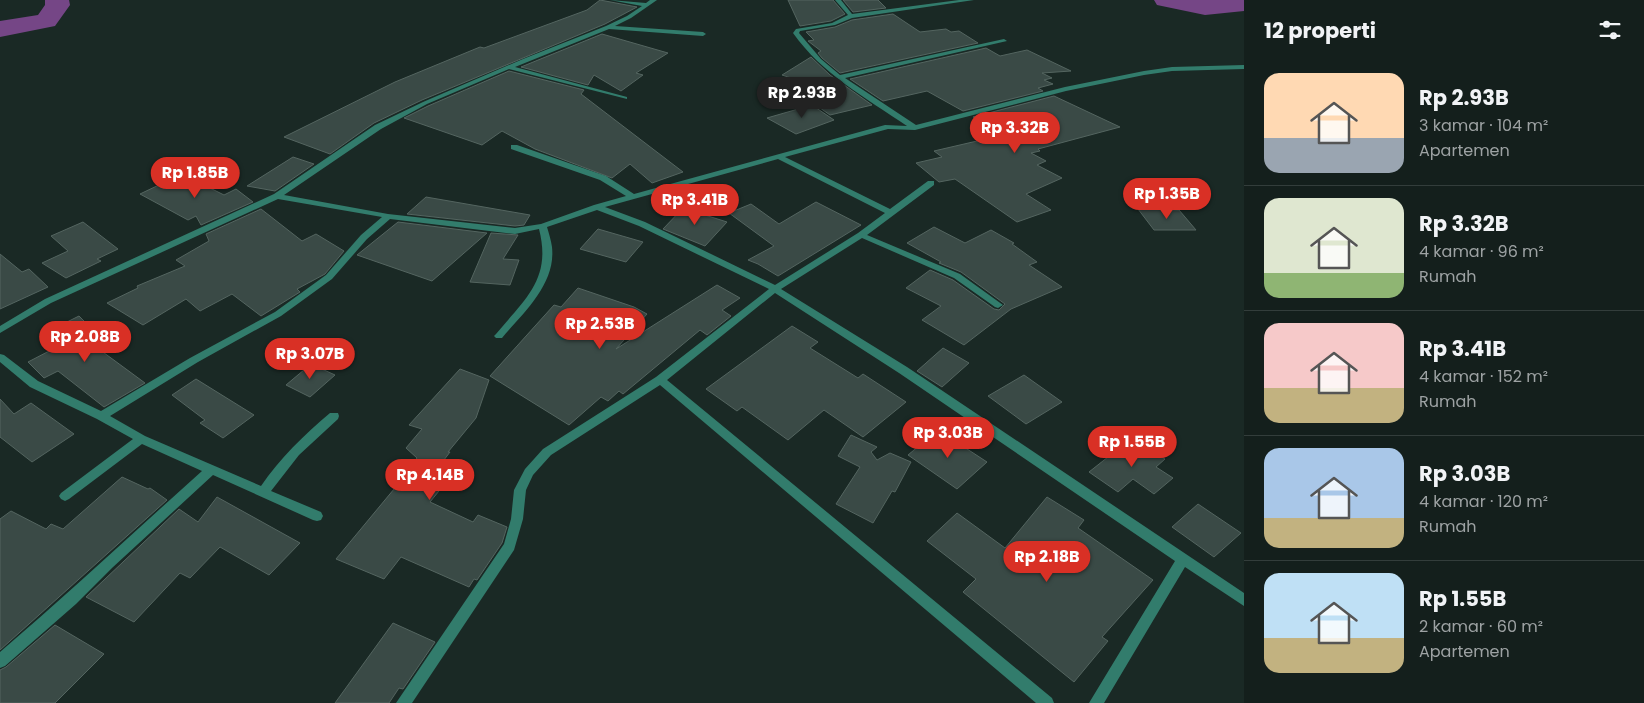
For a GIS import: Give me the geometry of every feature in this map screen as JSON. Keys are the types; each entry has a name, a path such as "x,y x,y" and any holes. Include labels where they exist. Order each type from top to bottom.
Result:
{"street":[{"path":"613,0 651,2"},
{"path":"838,0 851,16"},
{"path":"915,128 840,77 802,43 796,33 801,30 833,24 851,16 971,0"},
{"path":"0,330 48,301 277,196 378,127 425,103 608,27 651,2"},
{"path":"608,27 703,34"},
{"path":"840,77 1004,41"},
{"path":"510,67 625,98"},
{"path":"277,196 388,216 515,231 543,226 597,207 888,127 915,128 1065,88 1144,73 1172,69 1244,67"},
{"path":"514,147 603,178 633,197"},
{"path":"778,156 891,213"},
{"path":"404,703 510,546 517,519 520,490 529,472 547,452 660,380 775,289 861,235 931,183"},
{"path":"597,207 642,224 775,289 903,370 1244,600"},
{"path":"101,416 194,360 278,314 329,277 364,237 388,216"},
{"path":"499,336 532,296 544,276 548,249 543,226"},
{"path":"861,235 957,276 998,305"},
{"path":"0,357 34,384 101,416 141,439 318,516"},
{"path":"660,380 1047,703"},
{"path":"263,493 279,468 307,438 334,416"},
{"path":"65,496 141,439"},
{"path":"0,661 71,600 107,564 211,470"},
{"path":"1096,703 1183,559"}],"building":[{"path":"600,0 637,7 605,24 422,100 374,123 330,154 284,137 395,82 480,47 484,48 587,10"},
{"path":"788,0 833,0 845,14 831,21 800,26"},
{"path":"843,0 878,0 886,8 853,12"},
{"path":"893,14 920,32 946,29 951,32 959,31 978,43 840,73 822,58 818,53 821,51 808,41 814,40 806,32 835,27 852,20"},
{"path":"602,34 668,53 636,73 643,75 621,91 594,75 588,85 521,67"},
{"path":"986,48 1000,56 1027,50 1071,71 1042,73 1052,78 1044,80 1053,84 1038,88 1043,91 963,111 927,91 883,101 850,79"},
{"path":"811,57 830,75 872,105 830,115 809,100 836,93 782,75"},
{"path":"509,71 584,90 581,94 683,172 652,183 630,164 612,178 535,149 502,131 482,145 404,118"},
{"path":"1054,96 1120,127 1038,149 1040,151 1031,153 1046,161 1037,165 1062,178 1026,194 1051,210 1017,222 955,179 939,182 916,163 942,157 934,151 990,138 988,137 1002,133 973,117"},
{"path":"812,105 834,120 796,134 767,118"},
{"path":"293,157 314,164 275,191 247,186"},
{"path":"182,174 224,195 236,189 253,202 201,225 196,216 188,220 140,194"},
{"path":"426,197 530,215 524,225 515,226 407,214"},
{"path":"816,202 861,225 778,276 748,260 774,246 729,213 751,204 779,224"},
{"path":"683,208 727,222 705,246 663,229"},
{"path":"261,209 302,241 316,234 344,251 325,274 297,289 300,292 261,316 232,294 200,311 186,299 143,325 107,303 138,288 137,286 185,266 176,260 209,241 206,234"},
{"path":"1138,209 1179,210 1196,230 1154,230"},
{"path":"83,222 118,249 97,259 101,261 66,278 42,263 68,251 51,236"},
{"path":"398,222 487,233 432,281 357,255"},
{"path":"934,227 965,243 991,230 1014,243 1012,244 1037,262 1029,265 1062,287 1011,309 964,345 922,320 941,306 906,288 930,270 953,280 994,309 999,310 1005,304 961,272 939,263 941,262 907,243"},
{"path":"598,229 643,242 626,262 580,249"},
{"path":"491,233 518,235 503,259 519,260 510,285 470,282"},
{"path":"0,254 22,272 29,269 48,287 0,309"},
{"path":"717,285 740,298 722,310 731,316 707,335 700,330 623,394 619,391 608,401 601,397 569,425 490,376 554,305 561,307 578,288 634,307 647,314 616,349"},
{"path":"79,316 102,339 92,344 145,383 104,407 58,371 44,378 28,362 55,348 41,335"},
{"path":"792,326 818,342 810,348 858,378 863,374 906,402 863,437 824,410 788,440 742,407 737,411 706,389"},
{"path":"943,348 969,363 942,387 917,371"},
{"path":"311,364 335,375 310,397 286,385"},
{"path":"460,369 489,380 476,418 448,452 450,452 425,485 439,491 430,502 473,522 478,515 507,527 502,543 477,580 474,579 469,587 401,557 384,579 336,559 409,471 407,471 417,458 406,448 422,429 409,425"},
{"path":"1024,375 1062,402 1026,424 988,396"},
{"path":"196,379 254,415 223,438 200,423 205,420 172,395"},
{"path":"0,399 14,414 31,403 74,434 32,462 0,437"},
{"path":"938,430 987,462 957,489 908,455"},
{"path":"851,435 877,447 871,452 877,460 890,453 911,462 895,492 892,491 873,523 836,504 860,467 838,456"},
{"path":"1132,438 1165,459 1156,467 1173,478 1154,494 1133,479 1118,492 1089,472"},
{"path":"122,477 148,489 150,488 167,500 0,650 0,519 11,511 46,529 51,524 63,529"},
{"path":"217,497 300,543 269,575 220,547 190,578 180,573 134,622 86,597 179,509 198,522"},
{"path":"1047,497 1084,520 1078,528 1153,580 1102,637 1108,641 1074,682 963,592 976,579 927,541 957,513 1005,548"},
{"path":"1198,504 1241,533 1214,557 1172,527"},
{"path":"393,623 435,642 403,689 399,688 389,703 335,703"},
{"path":"55,625 104,654 55,703 0,703 0,670"}],"waterway":[{"path":"0,29 46,21 58,5 57,0"},
{"path":"1166,0 1205,7 1244,4"}]}
